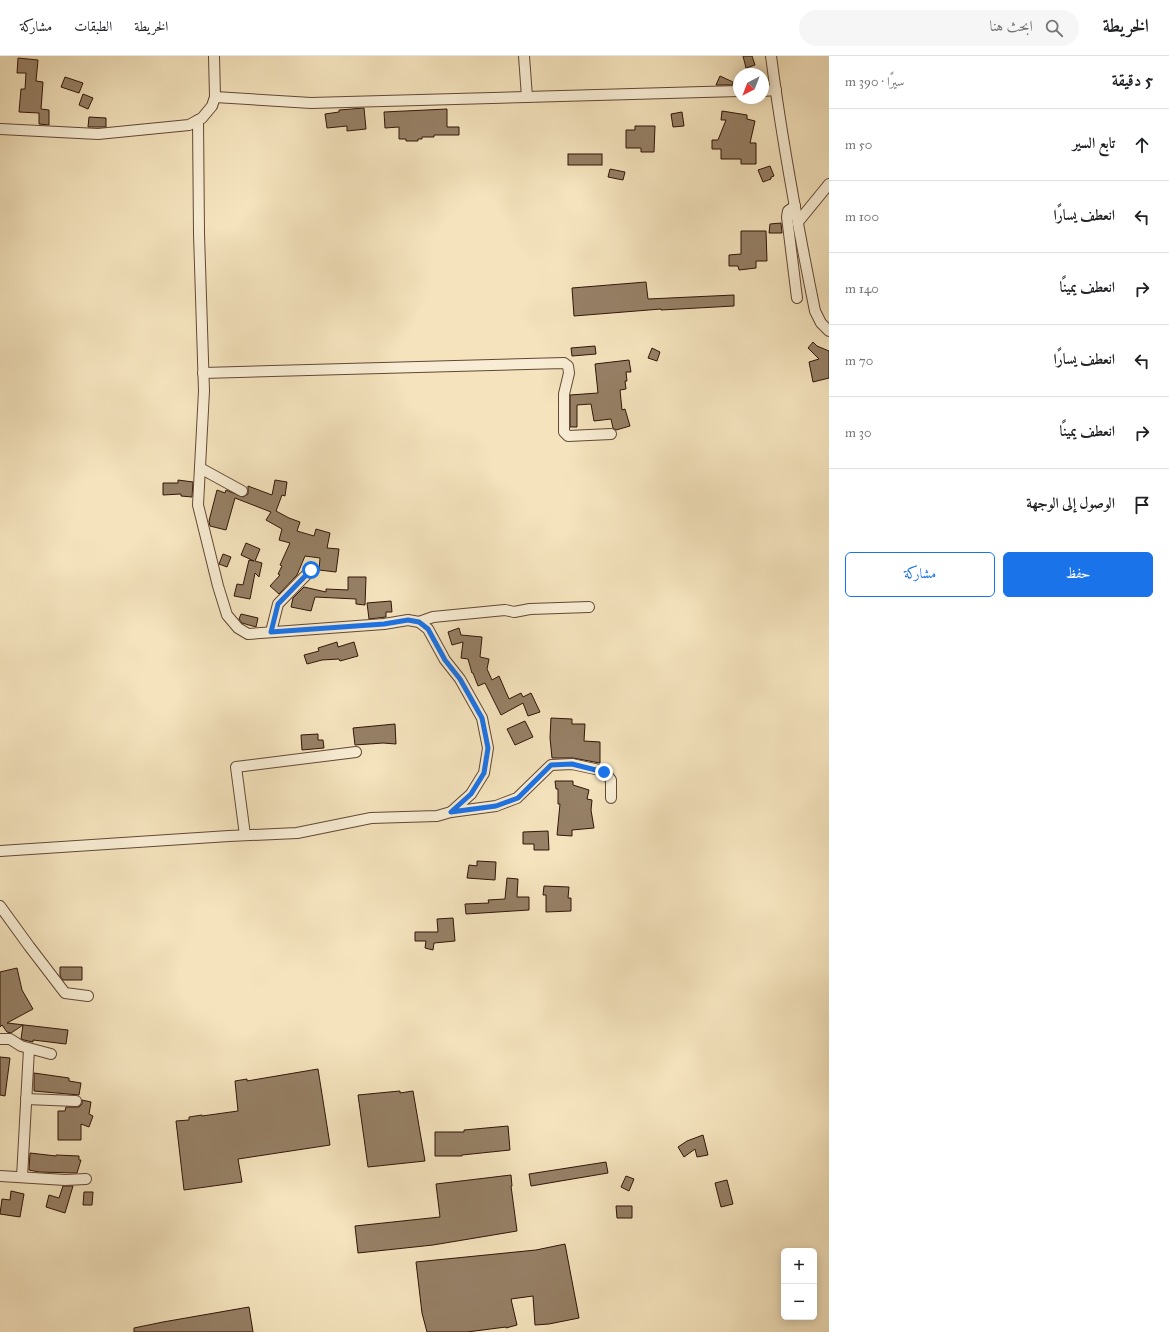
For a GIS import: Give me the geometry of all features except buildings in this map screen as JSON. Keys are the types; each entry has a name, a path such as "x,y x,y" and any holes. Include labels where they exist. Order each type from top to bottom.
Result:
{"street":[{"path":"0,129 98,134 189,125 202,118 212,106 215,97 214,56"},
{"path":"524,56 527,97"},
{"path":"771,56 795,206 815,311 829,331"},
{"path":"769,91 776,90"},
{"path":"215,97 311,102 733,91"},
{"path":"198,120 204,391 198,505 218,586 227,615 238,628 248,634 384,624 408,620 419,622 428,629 445,660 460,679 482,718 488,748 484,773 471,794 451,812"},
{"path":"798,222 829,184"},
{"path":"795,206 788,211 787,217 797,298"},
{"path":"203,373 564,363 568,366 569,373 564,394 564,432 568,436 611,434"},
{"path":"200,468 242,491"},
{"path":"271,632 278,604 311,570"},
{"path":"419,622 433,617 505,610 514,612 530,609 589,607"},
{"path":"244,835 236,767 356,752"},
{"path":"0,851 244,835 297,834 371,818 437,816 451,812 496,806 518,798 551,765 572,764 604,772 610,780 612,798"},
{"path":"0,906 65,993 88,996"},
{"path":"0,1039 10,1039 21,1046 51,1054"},
{"path":"22,1176 30,1049"},
{"path":"26,1100 76,1101"},
{"path":"0,1176 22,1176 65,1180 86,1179"}],"route":[{"path":"311,570 278,604 271,632 384,624 408,620 419,622 428,629 445,660 460,679 482,718 488,748 484,773 471,794 451,812 496,806 518,798 551,765 572,764 604,772"}]}
